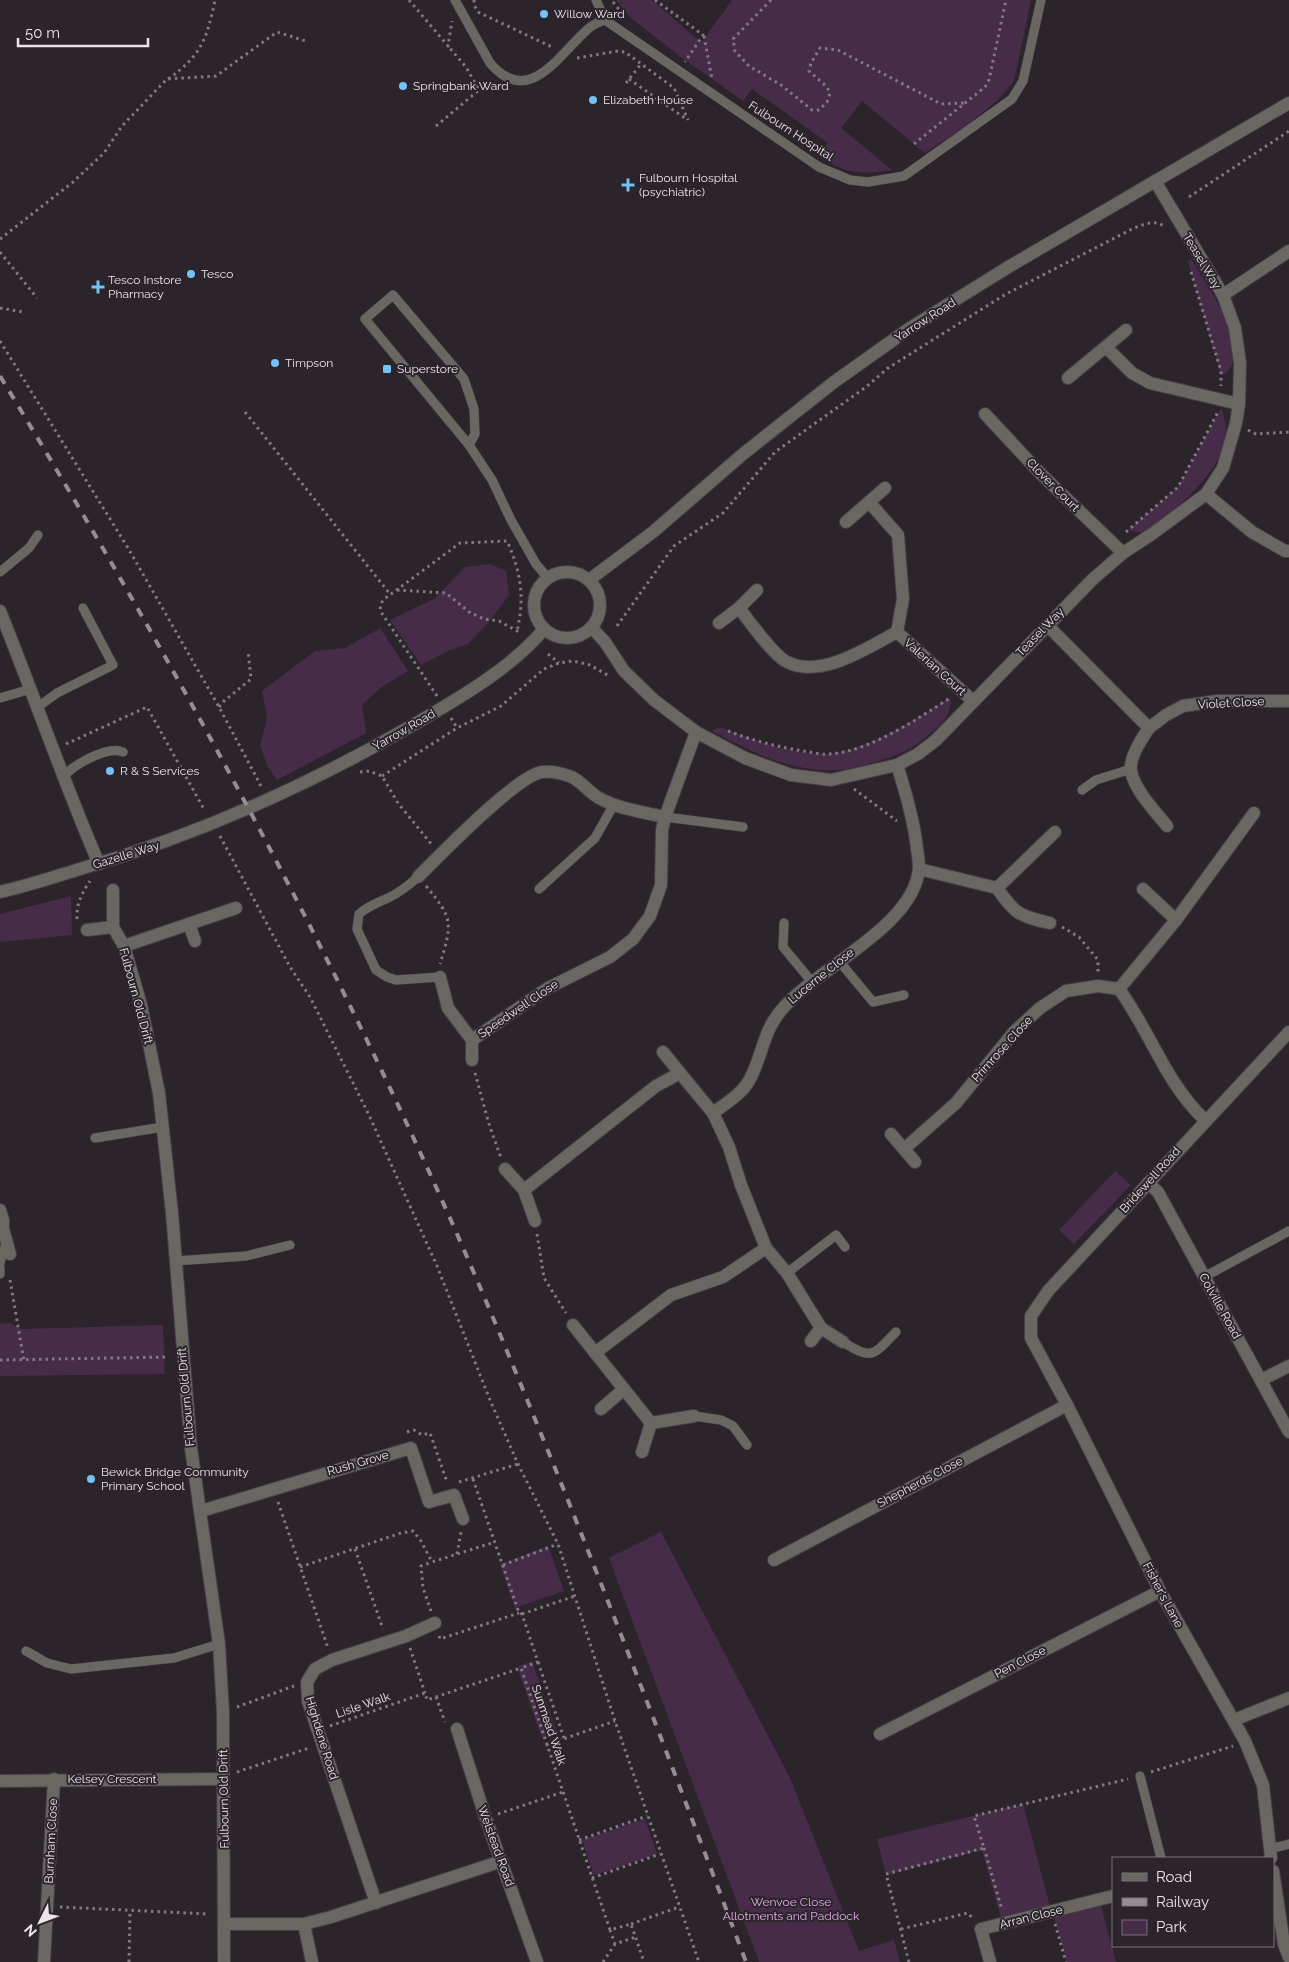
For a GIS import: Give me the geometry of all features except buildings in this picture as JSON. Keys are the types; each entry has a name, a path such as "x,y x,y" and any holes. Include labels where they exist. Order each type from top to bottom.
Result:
{"street":[{"name":"Yarrow Road","path":"589,580 659,527 743,454 841,377 910,328 1010,266 1289,103"},
{"name":"Teasel Way","path":"592,628 605,642 624,671 654,700 696,732 745,758 791,775 831,780 897,765 918,754 936,740 1092,579 1123,553 1206,494 1223,468 1236,423 1239,404 1240,363 1235,328 1223,295 1155,182"},
{"path":"1223,295 1289,251"},
{"path":"1068,378 1126,330"},
{"path":"1106,347 1132,373 1150,383 1239,404"},
{"name":"Clover Court","path":"986,414 1041,474 1123,553"},
{"path":"846,522 885,488"},
{"path":"1206,494 1252,532 1285,551 1289,551"},
{"name":"Valerian Court","path":"869,502 898,535 903,599 897,632"},
{"path":"564,572 574,572 596,586 601,604 597,621 584,635 573,638 552,635 544,629 535,615 534,598 537,590 548,578 564,572"},
{"path":"719,623 739,608 757,590"},
{"name":"Valerian Court","path":"739,608 767,643 786,662 810,668 833,663 897,632"},
{"path":"0,614 99,864"},
{"path":"1046,625 1149,728"},
{"name":"Yarrow Road","path":"250,809 350,761 445,707 506,665 533,642 544,629"},
{"name":"Valerian Court","path":"897,632 973,701"},
{"name":"Violet Close","path":"1131,770 1137,745 1149,728 1166,715 1183,706 1216,702 1289,701"},
{"name":"Speedwell Close","path":"472,1040 548,988 610,957 633,939 650,916 661,884 662,830 665,817 696,732"},
{"name":"Lucerne Close","path":"713,1113 736,1096 751,1078 770,1026 784,1006 889,923 910,896 919,869 914,822 897,765"},
{"path":"1131,770 1142,795 1167,826"},
{"path":"418,877 500,800 526,779 541,772 571,776 597,797 613,806 665,817"},
{"name":"Gazelle Way","path":"0,892 99,864 167,842 250,809"},
{"path":"1205,1120 1178,1090 1134,1010 1118,989 1176,920 1254,813"},
{"path":"996,888 1055,832"},
{"path":"919,869 996,888 1011,908 1028,918 1050,923"},
{"path":"88,930 113,927 113,890"},
{"path":"1143,890 1176,920"},
{"path":"124,946 236,908"},
{"path":"190,924 195,941"},
{"name":"Fulbourn Old Drift","path":"113,927 124,946 140,1005 159,1093 191,1448 219,1644 223,1712 224,1962"},
{"name":"Speedwell Close","path":"440,977 448,1008 472,1040 472,1060"},
{"name":"Primrose Close","path":"904,1149 956,1103 1014,1032 1040,1008 1066,991 1098,986 1118,989"},
{"name":"Bridewell Road","path":"1031,1338 1031,1316 1048,1291 1205,1120 1289,1032"},
{"path":"663,1052 713,1113 729,1147 741,1185 766,1248 787,1273 821,1328 843,1342"},
{"path":"524,1190 656,1086 680,1073"},
{"path":"891,1134 915,1162"},
{"path":"505,1169 524,1190 535,1221"},
{"name":"Colville Road","path":"1148,1183 1158,1192 1289,1432"},
{"path":"0,1210 3,1220 2,1229 9,1249"},
{"path":"595,1353 671,1295 723,1277 766,1248"},
{"path":"573,1325 651,1423"},
{"path":"811,1341 821,1328"},
{"name":"Fisher's Lane","path":"1031,1338 1067,1405 1160,1591 1246,1742 1263,1785 1270,1853"},
{"path":"1261,1380 1289,1366"},
{"path":"601,1408 624,1389"},
{"name":"Shepherds Close","path":"774,1560 1067,1405"},
{"path":"651,1423 694,1416"},
{"path":"642,1452 651,1423"},
{"name":"Rush Grove","path":"200,1511 411,1448 428,1502 454,1494 463,1519"},
{"name":"Pen Close","path":"880,1734 1160,1591"},
{"name":"Highdene Road","path":"376,1902 317,1730 308,1701 307,1682 315,1669 332,1660 406,1636 436,1623"},
{"path":"1234,1720 1289,1698"},
{"name":"Welstead Road","path":"457,1729 537,1962"},
{"name":"Kelsey Crescent","path":"0,1781 223,1776"},
{"name":"Burnham Close","path":"44,1962 54,1780"},
{"path":"225,1919 304,1924 331,1917 502,1861"},
{"path":"1274,1878 1284,1944 1289,1956"},
{"name":"Arran Close","path":"981,1929 1112,1896"},
{"path":"304,1924 312,1962"},
{"path":"981,1929 990,1962"}],"lane":[{"path":"455,0 490,62 495,69 512,80 532,79 543,74 590,27 605,20 596,0"},
{"name":"Fulbourn Hospital","path":"605,20 819,167 850,180 868,182 904,176 1012,99 1023,81 1041,0"},
{"path":"469,445 475,434 474,409 464,379 393,295 365,318 469,445 492,480 511,520 536,564 548,578"},
{"path":"0,572 28,548 38,535"},
{"path":"38,707 56,693 113,665 83,608"},
{"path":"0,698 31,689"},
{"path":"63,777 78,765 96,756 119,750 124,752"},
{"path":"1082,790 1096,780 1131,770"},
{"path":"539,889 596,838 613,806"},
{"path":"665,817 743,827"},
{"path":"418,877 407,887 389,898 368,906 359,914 357,930 376,970 387,977 396,980 440,977"},
{"path":"784,923 783,947 812,982"},
{"path":"839,961 873,1002 904,995"},
{"path":"95,1138 163,1128"},
{"path":"1204,1277 1289,1231"},
{"path":"787,1273 836,1235 845,1247"},
{"path":"175,1261 246,1256 290,1245"},
{"path":"0,1263 3,1251 9,1249"},
{"path":"0,1268 0,1274"},
{"path":"843,1342 861,1354 876,1352 896,1332"},
{"path":"694,1416 714,1418 733,1426 747,1445"},
{"path":"26,1651 46,1663 71,1669 174,1658 219,1644"},
{"path":"1140,1776 1161,1857"},
{"path":"1270,1853 1289,1844"}],"path":[{"path":"0,239 73,182 104,153 122,126 167,80 191,60 204,43 215,0"},
{"path":"409,0 466,67 479,90 436,126"},
{"path":"474,0 474,5 478,12 554,48"},
{"path":"655,0 704,35 712,82"},
{"path":"771,0 733,39 735,51 749,66 781,85 812,110 819,110 827,102 830,94 828,87 809,71 810,63 820,48 838,50 941,104 966,103"},
{"path":"914,144 985,87 989,80 1006,0"},
{"path":"448,46 452,18"},
{"path":"167,80 216,76 277,32 306,41"},
{"path":"685,63 704,35"},
{"path":"570,63 576,58 618,51 625,52 674,88 688,120 629,79"},
{"path":"626,83 644,59"},
{"path":"1189,197 1289,131"},
{"name":"Yarrow Road","path":"617,626 674,546 723,513 775,452 866,387 888,368 1006,294 1134,228 1159,222"},
{"path":"0,252 37,298"},
{"path":"0,308 23,312"},
{"path":"0,341 128,548 219,707 268,800"},
{"path":"245,412 390,594"},
{"path":"1236,423 1256,434 1289,432"},
{"path":"396,590 446,593 469,612 484,619 498,621 517,631 521,606 521,580 507,541 460,543 390,594 383,600 380,606 381,612 457,728"},
{"path":"219,707 251,679 248,651"},
{"path":"548,654 558,663 573,661 590,665 613,678"},
{"name":"Yarrow Road","path":"441,854 398,803 382,776 457,728 501,706 544,669 558,663"},
{"path":"720,728 749,739 794,750 828,754 857,748 884,737 929,712 951,698 960,689"},
{"path":"53,750 147,707 212,825 220,836 290,967 310,997 368,1113 437,1266 490,1400 518,1464 558,1544 647,1816 699,1962"},
{"path":"88,930 81,927 78,922 77,909 82,893 99,864"},
{"path":"418,877 443,906 450,929 440,964 440,977"},
{"path":"1050,923 1062,927 1079,937 1098,960 1098,986"},
{"path":"472,1060 489,1124 505,1169"},
{"path":"535,1221 544,1278 573,1325"},
{"path":"9,1249 7,1264 24,1361"},
{"path":"0,1360 182,1357"},
{"path":"518,1464 474,1479 564,1738"},
{"path":"273,1488 332,1660"},
{"path":"457,1554 463,1519"},
{"path":"300,1567 413,1531 421,1541 432,1562"},
{"path":"495,1542 421,1566 424,1588 440,1639 575,1596"},
{"path":"503,1565 558,1544"},
{"path":"355,1549 387,1642"},
{"path":"406,1636 427,1700 538,1662"},
{"name":"Sunmead Walk","path":"521,1668 615,1944"},
{"path":"223,1712 307,1682"},
{"name":"Lisle Walk","path":"317,1730 425,1693"},
{"path":"436,1697 448,1732 457,1729"},
{"path":"546,1745 615,1721"},
{"path":"223,1776 314,1746 309,1732 317,1730"},
{"path":"1005,1923 974,1816 1140,1776 1246,1742"},
{"path":"486,1818 563,1792"},
{"path":"579,1840 647,1816"},
{"path":"909,1962 886,1874 984,1848"},
{"path":"592,1878 660,1854"},
{"path":"47,1907 130,1911 225,1919"},
{"path":"610,1930 679,1907"},
{"path":"129,1962 130,1911"},
{"path":"1052,1912 1066,1962"},
{"path":"901,1929 968,1913 981,1929"},
{"path":"631,1924 644,1962"},
{"path":"603,1962 615,1944 636,1938"}],"green space":[{"path":"616,0 652,0 701,43 732,0 1031,0 1014,81 998,100 966,126 925,153 862,101 841,128 892,170 862,173 846,170 819,156 828,143 752,89 743,101 681,57 631,18"},
{"path":"1191,259 1220,308 1232,337 1233,362 1225,374 1221,375 1188,262"},
{"path":"1221,408 1226,427 1223,445 1216,463 1204,480 1173,510 1143,533 1128,530 1178,487"},
{"path":"490,564 506,571 509,595 488,623 468,644 450,650 421,665 390,620 434,599 465,567"},
{"path":"380,628 408,671 380,688 362,705 366,733 277,780 268,767 260,746 267,718 262,691 315,651 345,648"},
{"path":"951,697 947,716 920,742 893,756 841,770 823,770 790,765 758,754 712,731 720,727 786,749 831,754 871,742 912,721"},
{"path":"71,896 72,935 0,942 0,914"},
{"path":"1115,1171 1131,1185 1074,1244 1059,1230"},
{"path":"9,1323 22,1329 163,1325 165,1374 0,1376 0,1324"},
{"name":"Wenvoe Close Allotments and Paddock","path":"661,1532 790,1778 859,1951 894,1940 900,1962 759,1962 609,1558"},
{"path":"548,1546 564,1591 515,1608 500,1564"},
{"path":"532,1661 557,1733 542,1738 517,1667"},
{"path":"1023,1804 1051,1910 1002,1922 982,1850 886,1875 877,1839"},
{"path":"645,1819 657,1854 594,1875 582,1840"},
{"path":"1100,1902 1116,1962 1067,1962 1053,1914"}],"railway":[{"path":"0,376 116,571 228,770 333,971 383,1073 463,1248 540,1431 676,1776 746,1962"}],"place":[{"name":"Willow Ward","path":"544,14"},
{"name":"Springbank Ward","path":"403,86"},
{"name":"Elizabeth House","path":"593,100"},
{"name":"Fulbourn Hospital (psychiatric)","path":"628,185"},
{"name":"Tesco","path":"191,274"},
{"name":"Tesco Instore Pharmacy","path":"98,287"},
{"name":"Timpson","path":"275,363"},
{"name":"Superstore","path":"387,369"},
{"name":"R & S Services","path":"110,771"},
{"name":"Bewick Bridge Community Primary School","path":"91,1479"}]}
